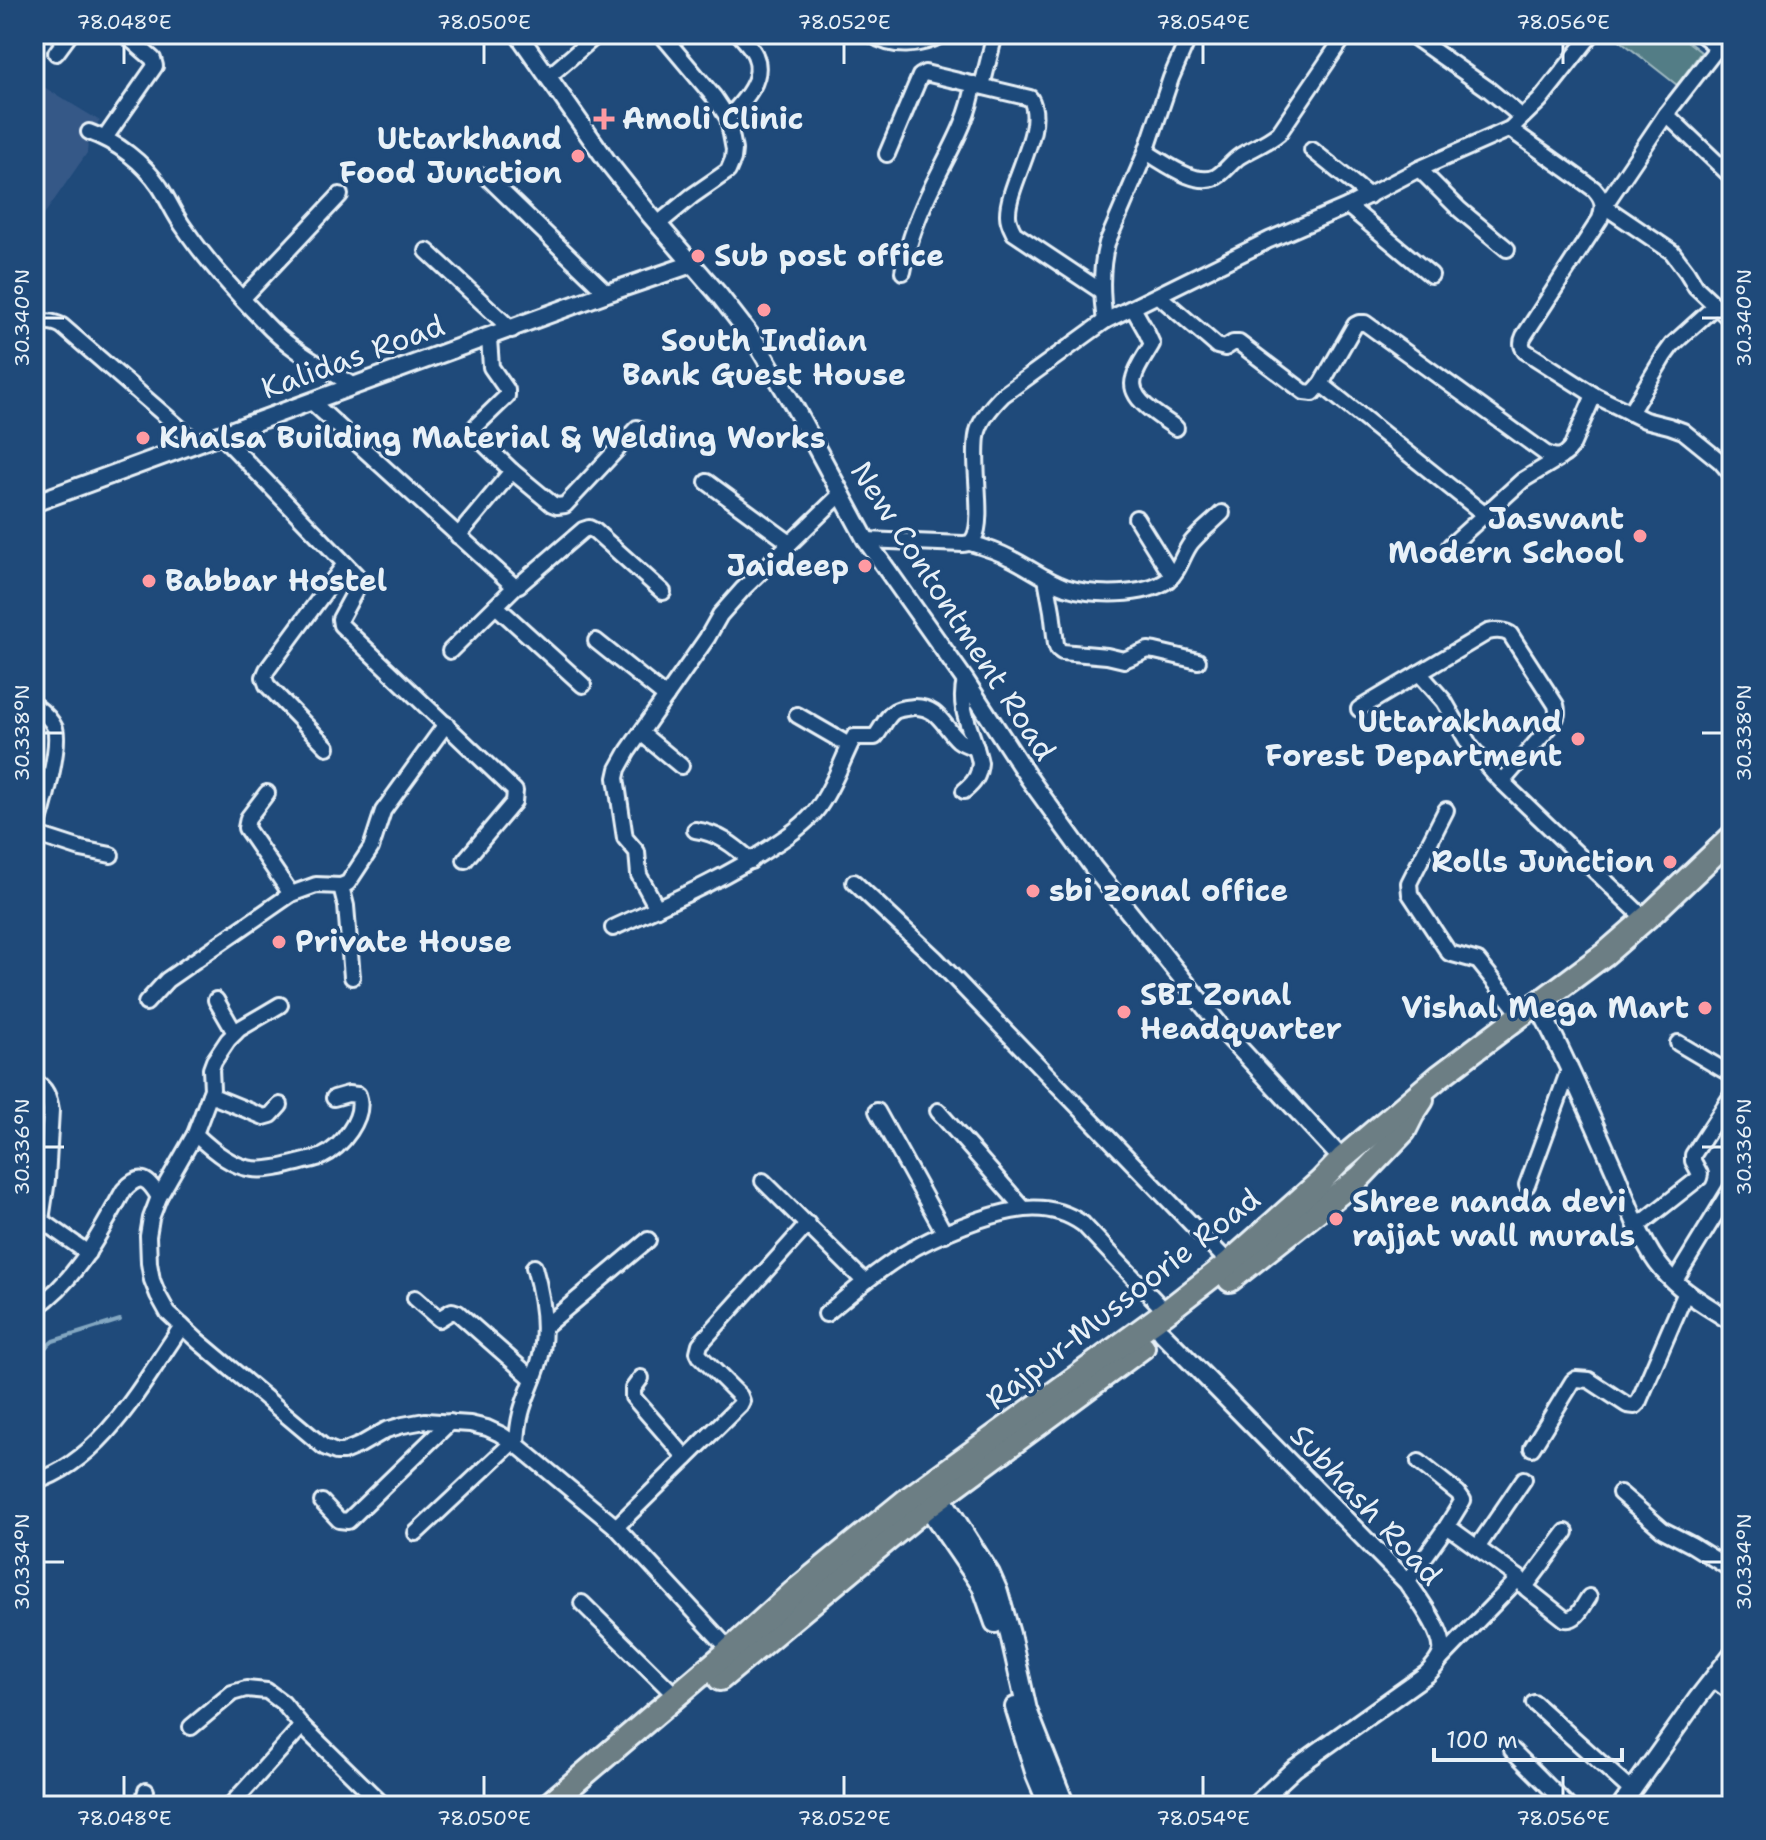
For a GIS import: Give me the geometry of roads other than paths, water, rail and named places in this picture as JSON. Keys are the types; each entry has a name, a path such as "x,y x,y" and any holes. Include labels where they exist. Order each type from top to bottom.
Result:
{"main road":[{"name":"Rajpur-Mussoorie Road","path":"1531,1014 1539,1003 1605,954 1645,919 1732,837"},
{"name":"Rajpur-Mussoorie Road","path":"1164,1322 1321,1181 1404,1131 1419,1103 1452,1075 1531,1014 1618,957 1732,854"},
{"name":"Rajpur-Mussoorie Road","path":"547,1806 796,1590 1164,1322 1350,1165"},
{"name":"Rajpur-Mussoorie Road","path":"569,1806 929,1494"},
{"path":"929,1494 982,1586 995,1621 1019,1723 1049,1806"},
{"path":"929,1494 990,1574 998,1592 1027,1710 1065,1806"}],"street":[{"path":"56,53 70,34"},
{"path":"105,138 155,66 153,59 124,34"},
{"name":"New Contontment Road","path":"518,34 607,161 757,344 866,540 1093,867 1229,1037 1350,1165"},
{"path":"548,77 598,34"},
{"path":"658,224 728,171 734,150 728,118 661,34"},
{"path":"728,118 751,90 758,68 755,53 739,34"},
{"path":"871,34 890,42 912,45 943,34"},
{"path":"903,272 914,228 963,123 995,34"},
{"path":"1105,321 1101,291 1103,256 1190,34"},
{"path":"1146,152 1197,179 1217,176 1238,157 1279,133 1346,34"},
{"path":"1410,34 1522,117"},
{"path":"1701,34 1732,58"},
{"path":"970,543 978,519 978,428 1003,395 1105,321 1269,240 1510,129 1548,92 1590,35"},
{"path":"1718,47 1666,114 1604,206 1600,219 1524,336 1522,344 1525,351 1594,395 1645,420 1683,431 1732,475"},
{"path":"887,154 922,74 1024,95 1033,102 1034,120 1009,206 1008,216 1014,233 1101,291"},
{"path":"1666,114 1732,177"},
{"path":"1510,129 1594,189 1604,206 1672,252 1696,287 1732,321"},
{"path":"89,132 105,138 131,156 160,186 185,230 280,337 354,386"},
{"path":"1312,150 1369,196"},
{"path":"1419,169 1460,210 1507,249"},
{"path":"486,176 607,293"},
{"path":"243,298 340,195"},
{"path":"1348,206 1431,275"},
{"path":"427,251 512,330"},
{"name":"Kalidas Road","path":"34,503 692,264"},
{"path":"1159,296 1217,346 1225,348 1239,343 1304,392 1313,393 1321,384 1355,325 1365,323 1545,453 1561,457"},
{"path":"1630,413 1672,345 1714,307"},
{"path":"1133,308 1152,344 1133,379 1133,388 1140,401 1176,428"},
{"path":"34,328 44,321 62,326 197,443"},
{"path":"489,338 491,367 507,390 507,396 476,426 474,434 552,504 565,505 637,428"},
{"path":"1321,384 1484,514"},
{"path":"1450,546 1523,480 1567,454 1594,395"},
{"path":"313,403 516,586"},
{"path":"221,435 356,575 359,584 340,619 341,625 512,787 516,794 514,802 465,860"},
{"path":"458,536 512,471"},
{"path":"707,482 790,543"},
{"path":"657,908 639,875 637,852 625,838 616,778 624,758 720,615 841,494"},
{"path":"866,540 970,543 1011,558 1067,588 1123,593 1156,586 1172,576 1191,543 1222,513"},
{"path":"1136,518 1172,576"},
{"path":"450,651 516,586 589,528 663,592"},
{"path":"327,747 267,685 264,677 345,564"},
{"path":"1046,578 1056,644 1062,652 1124,660 1148,650 1198,661"},
{"path":"496,606 583,685"},
{"path":"1359,709 1488,632 1497,630 1510,634 1558,711 1553,723 1502,782"},
{"path":"596,641 666,697"},
{"path":"1419,673 1444,701 1470,746 1502,782 1645,919"},
{"path":"964,791 980,772 963,707 965,680"},
{"path":"34,705 53,724 56,732 51,771 35,836 111,855"},
{"path":"797,715 860,740 877,735 895,711 921,707 939,717 957,739 976,748"},
{"path":"146,1003 167,980 291,894 316,885 341,886 348,883 371,848 386,806 446,724"},
{"path":"641,733 681,766"},
{"path":"613,928 721,878 789,835 814,813 860,740"},
{"path":"267,793 248,818 246,828 291,894"},
{"path":"1446,810 1409,883 1410,894 1449,953 1478,961 1531,1014 1570,1067 1638,1226 1661,1269 1680,1287 1732,1322"},
{"path":"695,830 709,832 728,841 751,861"},
{"path":"854,882 935,958 1229,1263"},
{"path":"341,886 346,906 352,977"},
{"path":"216,1000 235,1033"},
{"path":"280,1005 235,1033 214,1061 211,1069 213,1086 195,1134 159,1197 151,1218 148,1236 152,1280 168,1313 330,1450 343,1452 386,1430 425,1421 487,1428 515,1443 616,1527 730,1650"},
{"path":"1678,1043 1732,1075"},
{"path":"1527,1185 1570,1067"},
{"path":"34,1081 44,1088 51,1110 41,1220 88,1253"},
{"path":"210,1095 264,1117 271,1115 280,1105"},
{"path":"195,1134 210,1148 242,1168 268,1170 313,1159 336,1147 359,1112 358,1095 334,1098"},
{"path":"1638,1226 1699,1178 1693,1155 1732,1095"},
{"path":"877,1111 945,1234"},
{"path":"938,1111 1024,1209"},
{"path":"1321,1181 1327,1161 1326,1140"},
{"path":"34,1309 66,1282 88,1253 128,1185 146,1180 159,1197"},
{"path":"763,1181 864,1281"},
{"path":"1532,1448 1576,1379 1589,1380 1627,1405 1635,1406 1638,1403 1680,1287 1732,1187"},
{"path":"826,1314 864,1281 906,1253 985,1219 1024,1209 1059,1211 1083,1224 1164,1322"},
{"path":"616,1527 740,1405 740,1396 700,1356 700,1344 808,1224"},
{"path":"544,1327 648,1240"},
{"path":"416,1533 515,1443 520,1413 542,1350 542,1292 534,1267"},
{"path":"415,1298 439,1319 452,1311 458,1313 533,1379"},
{"name":"Subhash Road","path":"1164,1322 1407,1582 1430,1617 1440,1641 1442,1654 1434,1667"},
{"path":"34,1482 73,1463 110,1429 182,1326"},
{"path":"641,1378 633,1389 633,1397 686,1458"},
{"path":"322,1502 339,1520 348,1521 450,1422"},
{"path":"1407,1582 1463,1500 1419,1462"},
{"path":"1477,1548 1524,1479"},
{"path":"1620,1493 1663,1530 1732,1570"},
{"path":"1447,1526 1522,1582 1565,1619 1575,1617 1589,1597"},
{"path":"1254,1806 1295,1768 1427,1674 1522,1582 1566,1532"},
{"path":"582,1603 676,1696"},
{"path":"1621,1806 1732,1654"},
{"path":"1713,1679 1732,1693"},
{"path":"191,1727 232,1693 246,1689 267,1691 283,1703 302,1726 384,1806"},
{"path":"1534,1703 1632,1791"},
{"path":"230,1806 302,1726"},
{"path":"1512,1750 1568,1806"},
{"path":"142,1806 146,1791"}],"waterway":[{"path":"34,1357 53,1341 120,1320"}],"place":[{"name":"Amoli Clinic","path":"604,119"},
{"name":"Uttarkhand Food Junction","path":"578,156"},
{"name":"Sub post office","path":"698,256"},
{"name":"South Indian Bank Guest House","path":"764,310"},
{"name":"Khalsa Building Material & Welding Works","path":"143,438"},
{"name":"Jaswant Modern School","path":"1640,536"},
{"name":"Jaideep","path":"865,566"},
{"name":"Babbar Hostel","path":"149,581"},
{"name":"Uttarakhand Forest Department","path":"1578,739"},
{"name":"Rolls Junction","path":"1670,862"},
{"name":"sbi zonal office","path":"1033,891"},
{"name":"Private House","path":"279,942"},
{"name":"Vishal Mega Mart","path":"1705,1008"},
{"name":"SBI Zonal Headquarter","path":"1124,1012"},
{"name":"Shree nanda devi rajjat wall murals","path":"1336,1219"}]}
